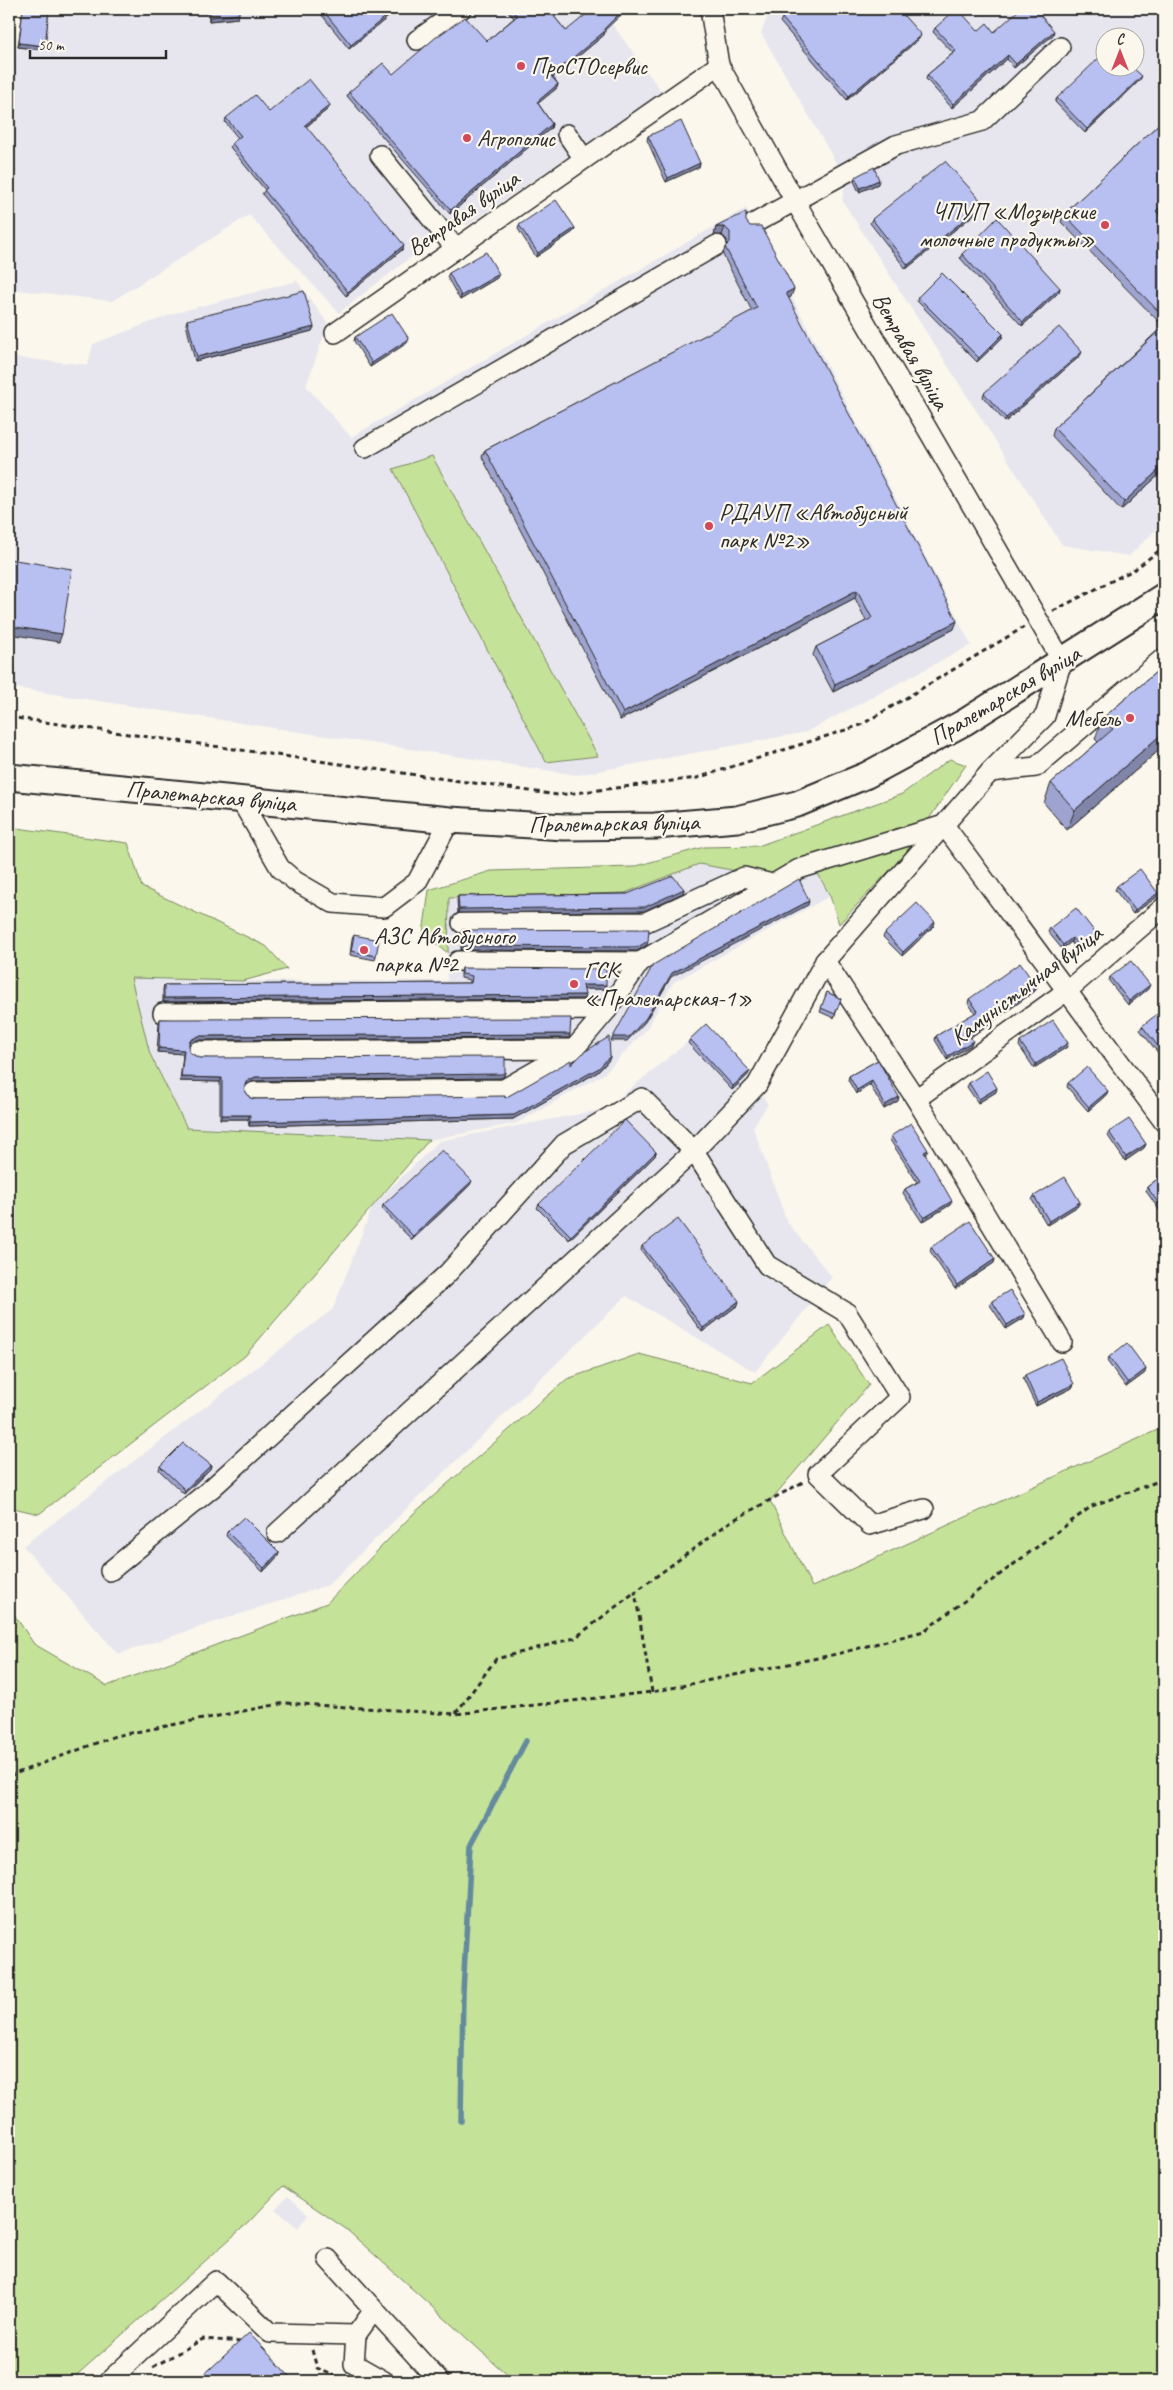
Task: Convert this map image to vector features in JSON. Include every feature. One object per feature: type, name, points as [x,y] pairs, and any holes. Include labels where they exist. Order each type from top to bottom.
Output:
[{"type":"main road","name":"Пралетарская вуліца","points":[[9,778],[450,820],[564,827],[655,826],[737,819],[797,804],[867,775],[965,722],[1164,596]]},
{"type":"street","points":[[418,40],[461,9]]},
{"type":"street","name":"Ветравая вуліца","points":[[710,9],[718,65],[1062,662]]},
{"type":"street","points":[[753,224],[896,144],[982,121],[1060,47]]},
{"type":"street","name":"Ветравая вуліца","points":[[335,333],[718,65]]},
{"type":"street","points":[[567,134],[584,159]]},
{"type":"street","points":[[380,155],[456,248]]},
{"type":"street","points":[[365,448],[717,245]]},
{"type":"street","points":[[990,772],[1036,767],[1161,660],[1164,660]]},
{"type":"street","points":[[277,1533],[694,1151],[757,1085],[825,961],[990,772],[1045,716],[1062,662]]},
{"type":"street","points":[[240,799],[280,868],[295,881],[333,903],[384,907],[417,882],[450,820]]},
{"type":"street","points":[[254,1092],[504,1089],[574,1049],[607,1010],[640,962],[799,868],[944,825]]},
{"type":"street","points":[[944,825],[1164,1122]]},
{"type":"street","points":[[462,923],[646,922],[744,877],[772,884]]},
{"type":"street","name":"Камуністычная вуліца","points":[[916,1099],[1068,990],[1164,907]]},
{"type":"street","points":[[458,961],[640,962]]},
{"type":"street","points":[[825,961],[916,1099],[1062,1342]]},
{"type":"street","points":[[163,1013],[607,1010]]},
{"type":"street","points":[[197,1051],[574,1049]]},
{"type":"street","points":[[110,1571],[212,1488],[447,1274],[564,1144],[642,1098],[694,1151],[767,1264],[847,1314],[900,1397],[818,1474],[870,1525],[924,1509]]},
{"type":"street","points":[[328,2259],[439,2381]]},
{"type":"street","points":[[108,2381],[216,2281],[270,2333],[356,2335]]},
{"type":"street","points":[[374,2310],[356,2335],[354,2364],[384,2381]]},
{"type":"path","points":[[9,717],[558,795],[697,778],[861,725],[1037,619],[1136,569],[1164,547]]},
{"type":"path","points":[[456,1714],[496,1659],[575,1638],[730,1522],[818,1474]]},
{"type":"path","points":[[9,1776],[115,1736],[285,1703],[456,1714],[652,1692],[837,1654],[924,1630],[1092,1506],[1164,1479]]},
{"type":"path","points":[[635,1592],[652,1692]]},
{"type":"path","points":[[144,2372],[203,2339],[247,2342]]},
{"type":"path","points":[[310,2345],[317,2368],[345,2381]]},
{"type":"shaded area","points":[[23,9],[586,9],[606,29],[612,24],[662,92],[468,225],[455,223],[339,313],[249,215],[112,301],[9,289],[9,65],[14,65]]},
{"type":"shaded area","points":[[770,9],[1164,9],[1164,522],[1129,556],[1062,545],[842,200],[846,180],[761,33]]},
{"type":"shaded area","points":[[746,208],[971,645],[806,732],[577,775],[9,687],[9,357],[88,365],[93,344],[175,313],[297,281],[328,324],[306,386],[351,437]]},
{"type":"shaded area","points":[[809,856],[830,896],[674,982],[646,1030],[604,1074],[517,1123],[429,1140],[187,1128],[150,1054],[131,978],[243,981],[447,981],[448,898],[625,893],[699,864],[774,878]]},
{"type":"shaded area","points":[[705,1028],[748,1075],[768,1104],[753,1127],[787,1222],[832,1277],[755,1372],[626,1296],[328,1585],[118,1654],[23,1546],[333,1309],[373,1205],[439,1141],[605,1109]]},
{"type":"shaded area","points":[[288,2196],[308,2214],[298,2228],[275,2209]]},
{"type":"green space","points":[[432,456],[598,756],[546,762],[393,469]]},
{"type":"green space","points":[[950,759],[966,765],[904,855],[839,924],[830,896],[809,857],[774,878],[699,864],[625,893],[449,898],[448,953],[423,934],[429,890],[491,871],[633,867],[704,847],[758,846],[902,794]]},
{"type":"green space","points":[[9,827],[128,843],[142,887],[266,946],[287,969],[243,981],[131,978],[150,1054],[187,1128],[429,1140],[245,1356],[39,1514],[9,1507]]},
{"type":"green space","points":[[829,1325],[869,1385],[770,1501],[812,1587],[1164,1427],[1164,2381],[514,2381],[346,2229],[283,2186],[249,2222],[70,2381],[9,2381],[9,1607],[34,1644],[107,1686],[327,1603],[413,1514],[567,1379],[639,1354],[752,1383]]},
{"type":"building","points":[[23,9],[49,9],[45,46],[19,43]]},
{"type":"building","points":[[210,9],[239,9],[239,14],[210,17]]},
{"type":"building","points":[[322,9],[395,9],[351,45]]},
{"type":"building","points":[[511,9],[548,9],[566,31],[589,12],[592,15],[598,9],[624,9],[604,29],[605,31],[551,76],[558,84],[537,102],[552,124],[451,210],[349,92],[383,63],[393,74],[435,38],[465,17],[487,41],[517,16]]},
{"type":"building","points":[[793,9],[900,9],[921,35],[849,96],[782,18]]},
{"type":"building","points":[[956,9],[978,31],[987,23],[994,32],[1020,9],[1035,9],[1054,31],[1016,64],[1008,55],[953,104],[927,75],[956,51],[935,28]]},
{"type":"building","points":[[1096,61],[1096,78],[1140,78],[1087,129],[1057,98]]},
{"type":"building","points":[[309,79],[330,105],[305,125],[404,245],[348,292],[264,190],[267,188],[232,143],[241,136],[226,118],[255,95],[269,112]]},
{"type":"building","name":"ЧПУП «Мозырские молочные продукты»","points":[[1164,119],[1164,203],[1156,211],[1164,220],[1164,317],[1064,214]]},
{"type":"building","points":[[681,121],[700,163],[668,178],[648,136]]},
{"type":"building","points":[[945,161],[984,204],[908,265],[872,219]]},
{"type":"building","points":[[874,167],[879,180],[860,188],[855,177]]},
{"type":"building","points":[[556,200],[575,228],[538,253],[519,225]]},
{"type":"building","name":"РДАУП «Автобусный парк №2»","points":[[746,212],[746,221],[750,226],[761,226],[794,289],[786,293],[957,621],[835,684],[816,647],[872,618],[857,590],[623,713],[485,450],[757,308],[725,247],[730,242],[730,232],[725,227],[716,227]]},
{"type":"building","points":[[997,218],[1060,288],[1023,322],[962,254]]},
{"type":"building","points":[[486,252],[499,274],[461,296],[449,273]]},
{"type":"building","points":[[942,273],[1003,334],[979,358],[918,297]]},
{"type":"building","points":[[304,291],[314,327],[197,357],[187,320]]},
{"type":"building","points":[[392,313],[409,339],[372,363],[355,337]]},
{"type":"building","points":[[1164,326],[1164,465],[1124,502],[1054,428]]},
{"type":"building","points":[[1059,327],[1082,352],[1006,418],[984,393]]},
{"type":"building","points":[[9,559],[72,569],[62,634],[9,626]]},
{"type":"building","points":[[1164,665],[1164,732],[1075,810],[1051,783],[1113,729],[1102,719]]},
{"type":"building","points":[[1140,869],[1158,893],[1135,910],[1117,886]]},
{"type":"building","points":[[673,876],[684,889],[645,907],[459,909],[458,896],[627,894]]},
{"type":"building","points":[[799,879],[809,901],[672,973],[646,1018],[629,1037],[613,1037],[653,965]]},
{"type":"building","points":[[917,903],[935,922],[903,952],[885,933]]},
{"type":"building","points":[[1076,908],[1098,936],[1081,949],[1072,938],[1063,945],[1050,928]]},
{"type":"building","points":[[649,929],[648,941],[638,947],[462,946],[462,930]]},
{"type":"building","name":"АЗС Автобусного парка №2","points":[[354,935],[379,940],[376,956],[351,951]]},
{"type":"building","points":[[1131,961],[1150,985],[1129,1001],[1110,977]]},
{"type":"building","points":[[1020,963],[1037,987],[969,1035],[973,1041],[948,1056],[936,1036],[978,1011],[969,999]]},
{"type":"building","points":[[462,968],[606,969],[606,985],[583,985],[585,995],[164,998],[164,985],[471,983],[472,976],[462,974]]},
{"type":"building","points":[[827,992],[841,999],[835,1014],[821,1008]]},
{"type":"building","points":[[1161,1011],[1164,1014],[1164,1047],[1161,1050],[1142,1026]]},
{"type":"building","points":[[571,1018],[570,1034],[198,1036],[189,1041],[189,1052],[199,1058],[505,1057],[505,1072],[502,1074],[255,1077],[246,1082],[244,1089],[250,1098],[505,1096],[505,1098],[571,1060],[571,1065],[584,1052],[609,1037],[610,1056],[599,1068],[514,1115],[250,1122],[250,1115],[222,1115],[222,1078],[181,1077],[184,1050],[159,1048],[160,1019]]},
{"type":"building","points":[[1053,1020],[1068,1043],[1036,1064],[1020,1042]]},
{"type":"building","points":[[706,1024],[750,1071],[733,1086],[690,1039]]},
{"type":"building","points":[[878,1060],[899,1097],[885,1105],[872,1081],[857,1090],[849,1076]]},
{"type":"building","points":[[1087,1067],[1108,1091],[1089,1107],[1068,1083]]},
{"type":"building","points":[[987,1071],[997,1088],[979,1099],[969,1083]]},
{"type":"building","points":[[1129,1119],[1146,1144],[1126,1157],[1109,1132]]},
{"type":"building","points":[[625,1120],[656,1152],[571,1236],[539,1204]]},
{"type":"building","points":[[911,1123],[928,1150],[924,1152],[952,1201],[924,1218],[905,1189],[920,1181],[891,1136]]},
{"type":"building","points":[[442,1150],[472,1181],[413,1236],[383,1205]]},
{"type":"building","points":[[1164,1174],[1164,1211],[1147,1187]]},
{"type":"building","points":[[1065,1177],[1080,1202],[1049,1221],[1034,1196]]},
{"type":"building","points":[[678,1219],[739,1301],[703,1328],[642,1246]]},
{"type":"building","points":[[970,1221],[995,1259],[957,1285],[931,1247]]},
{"type":"building","points":[[1010,1290],[1025,1314],[1007,1325],[992,1301]]},
{"type":"building","points":[[1127,1343],[1146,1369],[1128,1383],[1109,1357]]},
{"type":"building","points":[[1061,1358],[1074,1384],[1037,1402],[1025,1375]]},
{"type":"building","points":[[183,1443],[211,1465],[185,1490],[160,1466]]},
{"type":"building","points":[[244,1517],[279,1552],[264,1568],[227,1532]]},
{"type":"building","points":[[249,2333],[294,2381],[197,2381]]},
{"type":"waterway","points":[[461,2121],[463,1992],[471,1845],[526,1741]]},
{"type":"place","name":"ПроСТОсервис","points":[[521,66]]},
{"type":"place","name":"Агрополис","points":[[467,138]]},
{"type":"place","name":"ЧПУП «Мозырские молочные продукты»","points":[[1105,225]]},
{"type":"place","name":"РДАУП «Автобусный парк №2»","points":[[709,526]]},
{"type":"place","name":"Мебель","points":[[1130,718]]},
{"type":"place","name":"АЗС Автобусного парка №2","points":[[364,950]]},
{"type":"place","name":"ГСК «Пралетарская-1»","points":[[574,984]]}]
